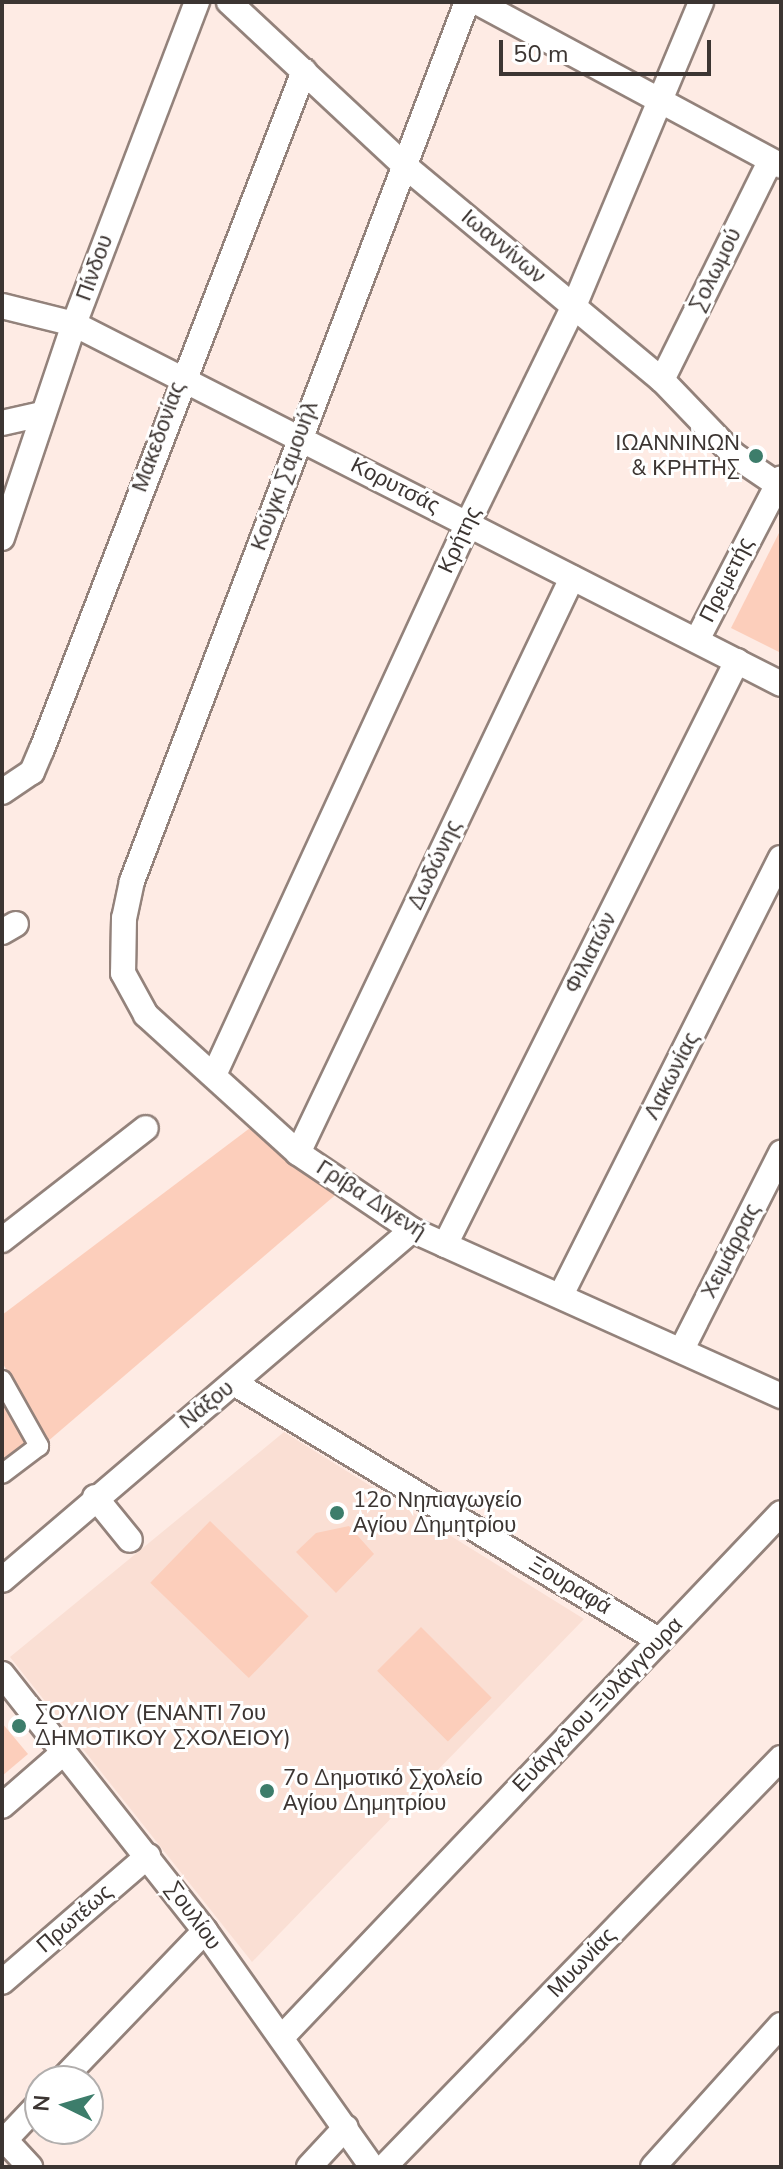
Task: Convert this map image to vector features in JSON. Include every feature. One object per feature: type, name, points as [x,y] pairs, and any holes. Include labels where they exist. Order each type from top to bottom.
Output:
[{"type":"street","name":"Πίνδου","points":[[2,538],[74,324],[197,2]]},
{"type":"street","name":"Κούγκι Σαμουήλ","points":[[121,955],[132,881],[298,436],[467,2]]},
{"type":"street","points":[[477,2],[776,164]]},
{"type":"street","name":"Κρήτης","points":[[214,1075],[468,523],[574,306],[701,2]]},
{"type":"street","name":"Ιωαννίνων","points":[[240,7],[405,166],[662,380],[734,455],[780,483]]},
{"type":"street","name":"Μακεδονίας","points":[[2,792],[32,772],[42,749],[181,379],[304,71]]},
{"type":"street","name":"Σολωμού","points":[[662,380],[776,164]]},
{"type":"street","name":"Κορυτσάς","points":[[2,306],[74,324],[781,684]]},
{"type":"street","points":[[2,423],[42,414]]},
{"type":"street","name":"Πρεμετής","points":[[697,640],[780,483]]},
{"type":"street","name":"Δωδώνης","points":[[298,1153],[572,578]]},
{"type":"street","name":"Φιλιατών","points":[[445,1245],[737,661]]},
{"type":"street","name":"Λακωνίας","points":[[562,1293],[781,858]]},
{"type":"street","name":"Γρίβα Διγενή","points":[[121,955],[129,992],[146,1015],[298,1153],[412,1230],[562,1293],[781,1396]]},
{"type":"street","points":[[2,1240],[146,1128]]},
{"type":"street","name":"Χειμάρρας","points":[[682,1349],[781,1153]]},
{"type":"street","name":"Νάξου","points":[[2,1580],[95,1497],[412,1230]]},
{"type":"street","points":[[2,1380],[39,1446],[2,1474]]},
{"type":"street","name":"Ξουραφά","points":[[234,1383],[659,1640]]},
{"type":"street","points":[[95,1497],[130,1540]]},
{"type":"street","name":"Ευάγγελου Ξυλάγγουρα","points":[[283,2036],[781,1513]]},
{"type":"street","name":"Σουλίου","points":[[4,1682],[148,1856],[205,1931],[283,2036],[372,2167]]},
{"type":"street","points":[[2,1806],[63,1753]]},
{"type":"street","name":"Μυωνίας","points":[[384,2167],[781,1758]]},
{"type":"street","name":"Πρωτέως","points":[[2,1982],[148,1856]]},
{"type":"street","points":[[76,2065],[205,1931]]},
{"type":"street","points":[[653,2167],[781,2025]]},
{"type":"street","points":[[24,2119],[3,2141],[30,2167]]},
{"type":"street","points":[[309,2167],[346,2127]]},
{"type":"shaded area","points":[[781,529],[781,653],[731,628]]},
{"type":"shaded area","points":[[250,1128],[340,1191],[47,1442],[2,1362],[2,1315]]},
{"type":"shaded area","points":[[2,1397],[28,1444],[2,1462]]},
{"type":"shaded area","name":"7ο Δημοτικό Σχολείο Αγίου Δημητρίου","points":[[284,1432],[584,1619],[252,1962],[10,1657]]},
{"type":"shaded area","points":[[210,1521],[309,1616],[249,1678],[150,1583]]},
{"type":"shaded area","points":[[349,1526],[374,1554],[336,1593],[296,1552],[316,1533]]},
{"type":"shaded area","points":[[421,1627],[492,1698],[448,1742],[377,1671]]},
{"type":"shaded area","points":[[2,1723],[28,1754],[2,1776]]},
{"type":"place","name":"ΙΩΑΝΝΙΝΩΝ & ΚΡΗΤΗΣ","points":[[756,456]]},
{"type":"place","name":"12ο Νηπιαγωγείο Αγίου Δημητρίου","points":[[337,1513]]},
{"type":"place","name":"ΣΟΥΛΙΟΥ (ΕΝΑΝΤΙ 7ου ΔΗΜΟΤΙΚΟΥ ΣΧΟΛΕΙΟΥ)","points":[[19,1726]]},
{"type":"place","name":"7ο Δημοτικό Σχολείο Αγίου Δημητρίου","points":[[267,1791]]}]
